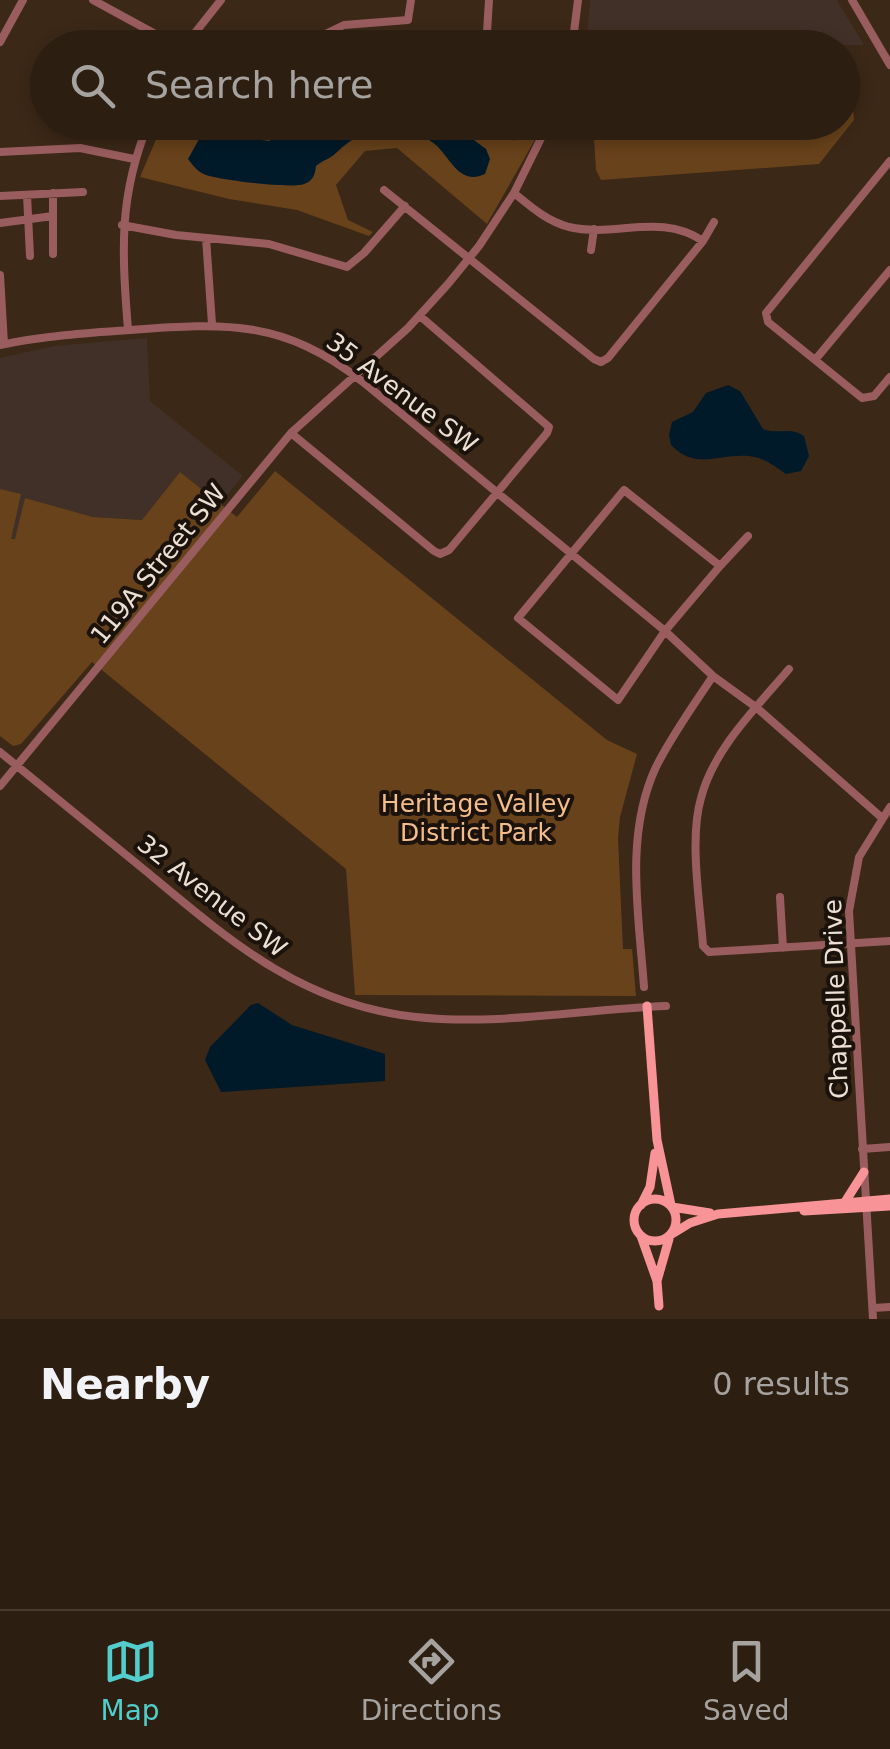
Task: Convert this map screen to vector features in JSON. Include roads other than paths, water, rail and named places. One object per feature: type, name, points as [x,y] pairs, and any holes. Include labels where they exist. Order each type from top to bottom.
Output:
[{"type":"main road","points":[[647,1006],[656,1140],[677,1223],[661,1257],[657,1281],[659,1306]]},
{"type":"main road","points":[[656,1140],[650,1186],[634,1220],[657,1281]]},
{"type":"main road","points":[[845,1202],[864,1172]]},
{"type":"main road","points":[[640,1204],[652,1199],[718,1214]]},
{"type":"main road","points":[[781,1210],[845,1202],[866,1204]]},
{"type":"main road","points":[[641,1236],[655,1242],[695,1220],[718,1214],[890,1202]]},
{"type":"street","points":[[0,42],[23,0]]},
{"type":"street","points":[[94,0],[109,4],[152,30]]},
{"type":"street","points":[[197,30],[221,0]]},
{"type":"street","points":[[334,30],[344,25],[408,20],[411,0]]},
{"type":"street","points":[[487,30],[489,0]]},
{"type":"street","points":[[574,30],[576,0]]},
{"type":"street","points":[[852,0],[890,64]]},
{"type":"street","points":[[128,330],[122,226],[134,160],[142,140]]},
{"type":"street","name":"119A Street SW","points":[[0,786],[291,433],[420,316],[470,258],[514,193],[540,140]]},
{"type":"street","points":[[0,152],[80,148],[134,160]]},
{"type":"street","points":[[890,161],[766,314],[768,322],[862,398],[874,396],[890,377]]},
{"type":"street","points":[[384,190],[602,362],[703,241],[714,222]]},
{"type":"street","points":[[0,196],[83,192]]},
{"type":"street","points":[[514,193],[555,222],[570,227],[662,226],[685,230],[703,241]]},
{"type":"street","points":[[53,254],[54,194]]},
{"type":"street","points":[[27,195],[30,256]]},
{"type":"street","points":[[122,226],[285,247],[347,267],[405,206]]},
{"type":"street","points":[[0,223],[53,216]]},
{"type":"street","points":[[592,250],[594,229]]},
{"type":"street","points":[[29,240],[53,238]]},
{"type":"street","points":[[206,238],[212,324]]},
{"type":"street","points":[[815,360],[890,270]]},
{"type":"street","points":[[0,276],[2,345]]},
{"type":"street","points":[[291,433],[434,551],[443,554],[547,433],[547,423],[420,316]]},
{"type":"street","name":"35 Avenue SW","points":[[2,345],[58,335],[212,324],[280,336],[314,349],[355,376],[666,631],[713,676],[757,708],[882,817]]},
{"type":"street","points":[[720,566],[624,490],[518,618],[608,696],[618,700],[666,631],[748,536]]},
{"type":"street","points":[[789,669],[715,764],[700,798],[697,826],[702,946],[709,952],[890,941]]},
{"type":"street","points":[[644,987],[637,891],[638,824],[655,770],[713,676]]},
{"type":"street","name":"32 Avenue SW","points":[[0,752],[226,937],[274,970],[331,998],[380,1011],[431,1018],[666,1006]]},
{"type":"street","name":"Chappelle Drive","points":[[873,1319],[848,911],[858,857],[890,807]]},
{"type":"street","points":[[780,896],[783,948]]},
{"type":"street","points":[[862,1149],[890,1147]]},
{"type":"street","points":[[872,1308],[890,1307]]},
{"type":"water","points":[[199,140],[353,140],[316,166],[310,181],[297,185],[214,177],[201,172],[188,159]]},
{"type":"water","points":[[429,140],[474,140],[486,149],[490,159],[485,174],[462,174]]},
{"type":"water","points":[[728,385],[740,391],[763,429],[804,436],[809,456],[801,471],[786,474],[765,460],[749,456],[699,459],[680,453],[671,445],[672,422],[693,412],[706,393]]},
{"type":"water","points":[[258,1003],[292,1025],[385,1054],[385,1081],[221,1092],[205,1060],[210,1047],[251,1005]]},
{"type":"park label","name":"Heritage Valley District Park","points":[[476,818]]}]
